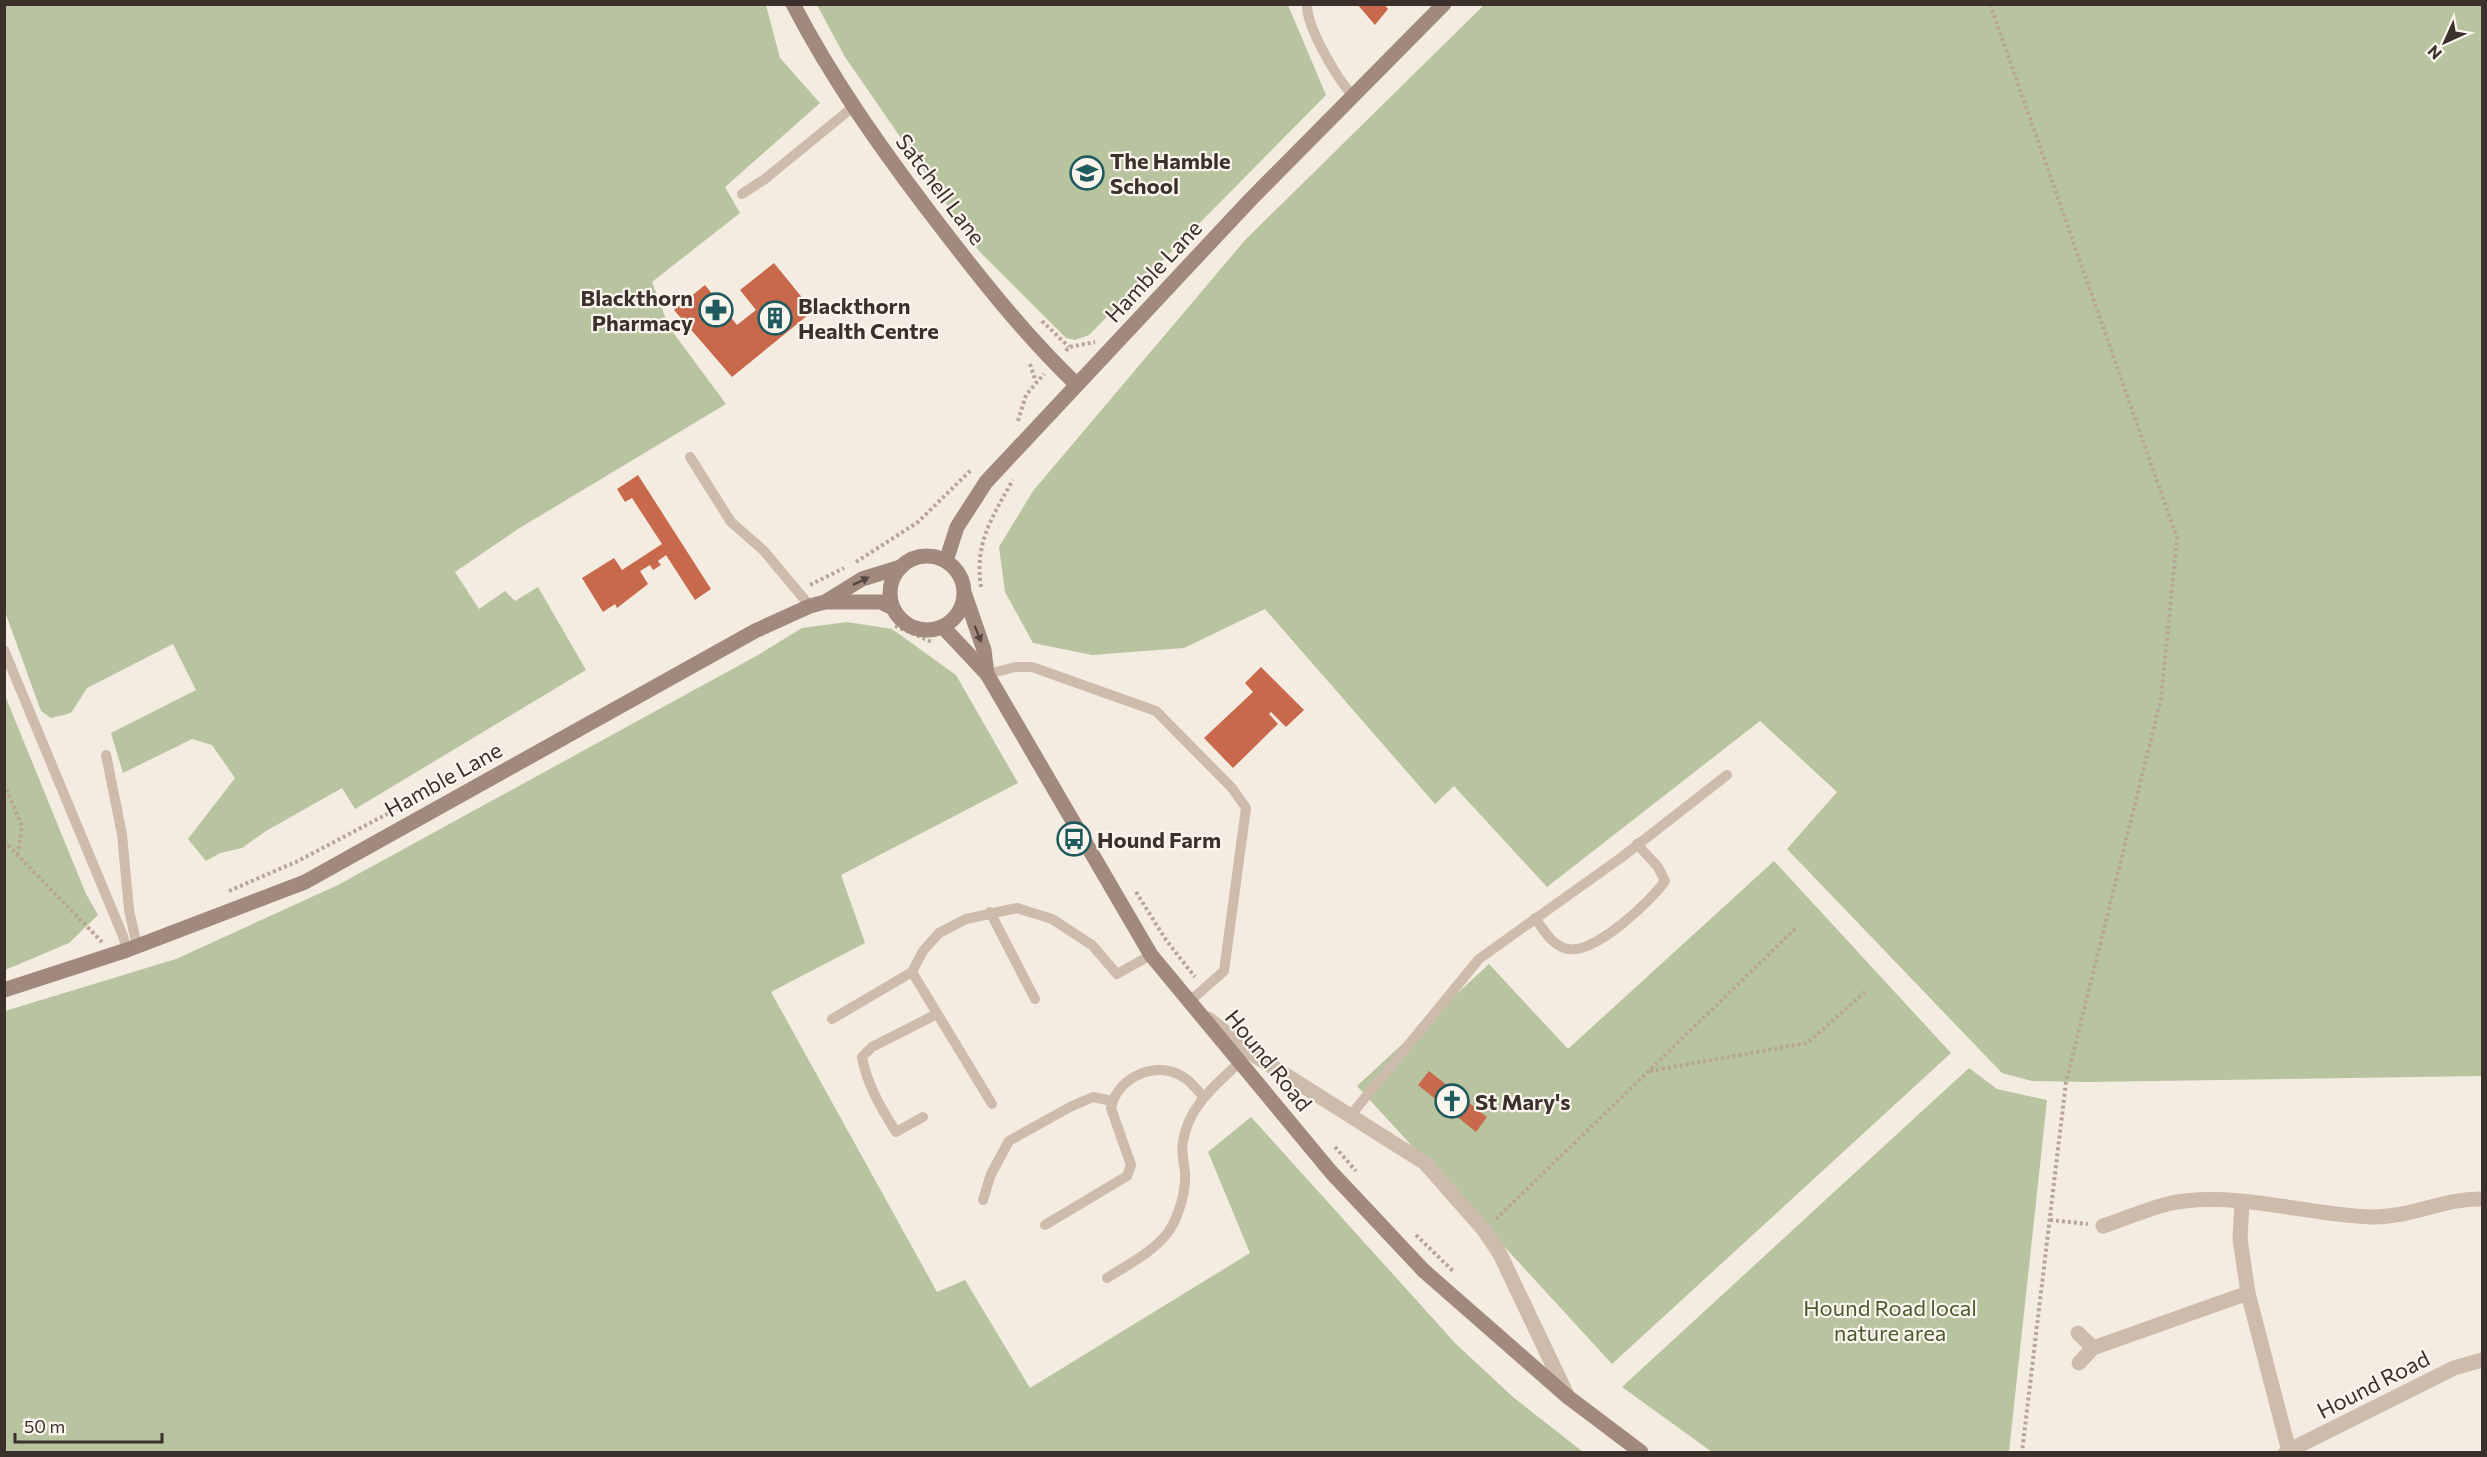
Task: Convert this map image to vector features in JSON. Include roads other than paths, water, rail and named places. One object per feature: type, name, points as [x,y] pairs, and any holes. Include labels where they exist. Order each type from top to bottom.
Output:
[{"type":"main road","name":"Satchell Lane","points":[[793,4],[818,52],[853,107],[972,267],[1076,384]]},
{"type":"main road","name":"Hamble Lane","points":[[946,561],[957,527],[986,482],[1076,384],[1352,95],[1443,4]]},
{"type":"main road","points":[[817,604],[862,579],[901,567],[918,557],[930,556],[946,561],[957,570],[963,582],[962,607],[955,618],[943,627],[925,631],[901,620],[893,608],[890,590],[893,577],[901,567]]},
{"type":"main road","points":[[964,595],[984,651],[987,674]]},
{"type":"main road","name":"Hamble Lane","points":[[4,990],[132,948],[305,882],[756,631],[817,604],[881,602],[893,608]]},
{"type":"main road","name":"Hound Road","points":[[943,627],[987,674],[1151,954],[1331,1172],[1423,1270],[1568,1397],[1641,1452]]},
{"type":"street","points":[[1200,1012],[1257,1057],[1425,1163],[1484,1230],[1500,1254],[1568,1397]]},
{"type":"street","points":[[2103,1226],[2185,1201],[2242,1202],[2371,1217],[2405,1215],[2462,1198],[2482,1199]]},
{"type":"street","points":[[2242,1202],[2240,1239],[2248,1293],[2287,1452]]},
{"type":"street","points":[[2079,1363],[2093,1348],[2248,1293]]},
{"type":"street","points":[[2078,1333],[2093,1348]]},
{"type":"street","name":"Hound Road","points":[[2287,1452],[2454,1368],[2482,1360]]},
{"type":"lane","points":[[1306,4],[1307,14],[1326,54],[1352,95]]},
{"type":"lane","points":[[742,194],[765,179],[853,107]]},
{"type":"lane","points":[[690,457],[731,522],[764,550],[798,590],[817,604]]},
{"type":"lane","points":[[4,650],[123,936],[132,948]]},
{"type":"lane","points":[[987,674],[1016,667],[1032,667],[1156,711],[1232,788],[1246,808],[1224,971],[1191,1000]]},
{"type":"lane","points":[[106,755],[122,834],[132,948]]},
{"type":"lane","points":[[1350,1116],[1479,959],[1727,775]]},
{"type":"lane","points":[[1535,918],[1552,942],[1569,950],[1598,943],[1657,892],[1665,881],[1658,867],[1637,844]]},
{"type":"lane","points":[[831,1019],[912,972],[922,951],[939,933],[966,919],[990,912],[1017,908],[1052,919],[1092,945],[1117,975],[1151,954]]},
{"type":"lane","points":[[990,912],[1035,999]]},
{"type":"lane","points":[[912,972],[992,1104]]},
{"type":"lane","points":[[923,1117],[896,1132],[874,1095],[865,1073],[862,1057],[872,1047],[937,1014]]},
{"type":"lane","points":[[1107,1278],[1147,1251],[1169,1231],[1181,1203],[1185,1177],[1182,1142],[1188,1124],[1203,1096],[1241,1061]]},
{"type":"lane","points":[[1045,1225],[1127,1176],[1131,1166],[1112,1117],[1112,1101],[1119,1088],[1133,1076],[1153,1071],[1169,1072],[1186,1078],[1203,1096]]},
{"type":"lane","points":[[983,1200],[991,1174],[1010,1141],[1070,1107],[1093,1097],[1112,1101]]},
{"type":"place","name":"The Hamble School","points":[[1087,173]]},
{"type":"place","name":"Blackthorn Pharmacy","points":[[716,310]]},
{"type":"place","name":"Blackthorn Health Centre","points":[[775,318]]},
{"type":"place","name":"Hound Farm","points":[[1074,839]]},
{"type":"place","name":"St Mary's","points":[[1452,1101]]},
{"type":"park label","name":"Hound Road local nature area","points":[[1890,1320]]}]
